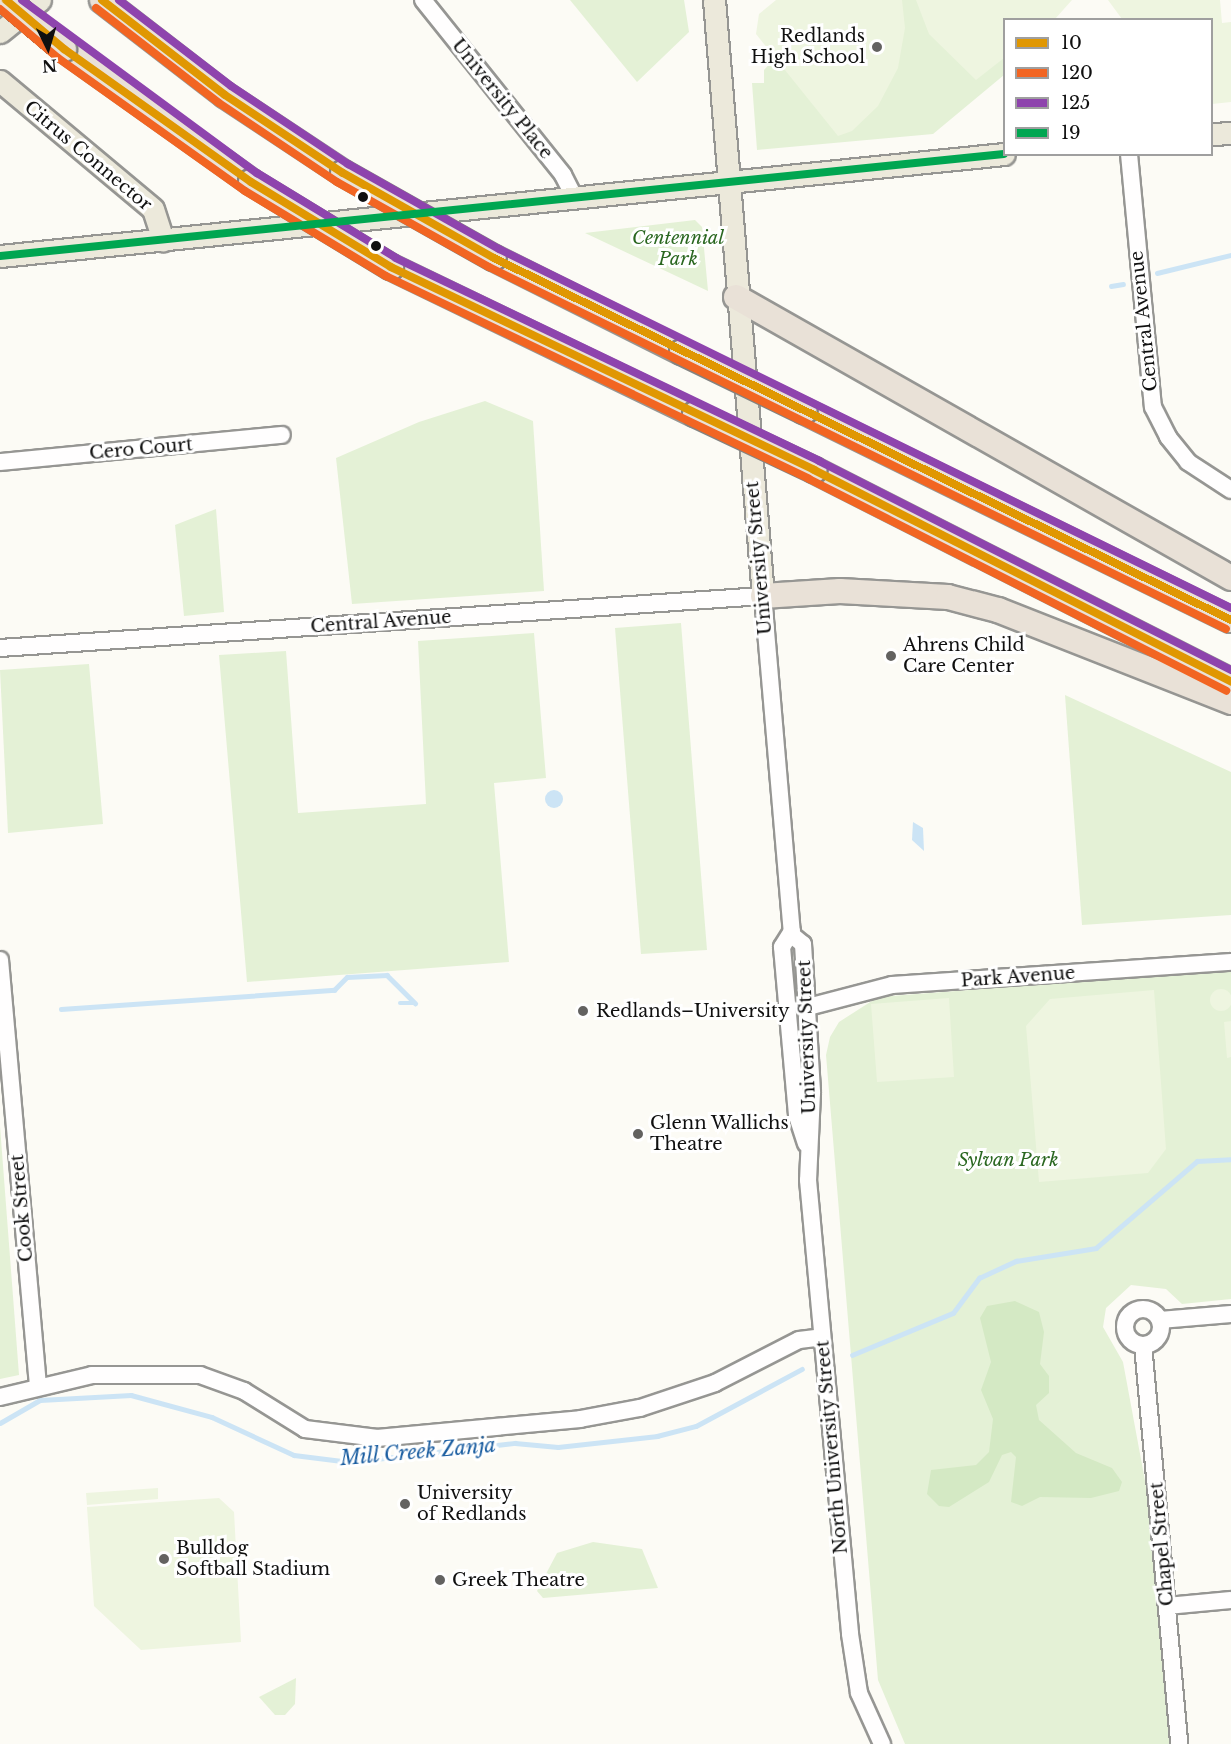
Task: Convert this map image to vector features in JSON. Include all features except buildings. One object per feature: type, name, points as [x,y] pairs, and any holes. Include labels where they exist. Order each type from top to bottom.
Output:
[{"type":"highway","points":[[6,0],[64,49],[251,182],[391,267],[814,470],[1231,682]]},
{"type":"highway","points":[[107,4],[225,95],[343,173],[494,258],[1231,620]]},
{"type":"highway","points":[[736,297],[1231,578]]},
{"type":"highway","points":[[762,596],[840,591],[948,597],[998,610],[1231,702]]},
{"type":"main road","points":[[0,32],[40,0]]},
{"type":"main road","name":"University Street","points":[[714,0],[736,297],[762,596]]},
{"type":"main road","name":"Citrus Connector","points":[[0,81],[153,209],[163,240]]},
{"type":"main road","points":[[1213,134],[1231,133]]},
{"type":"main road","points":[[0,256],[576,200],[1003,154]]},
{"type":"street","name":"University Place","points":[[423,0],[563,175],[576,200]]},
{"type":"street","name":"Central Avenue","points":[[1129,156],[1154,407],[1168,437],[1188,462],[1231,490]]},
{"type":"street","name":"Cero Court","points":[[0,462],[282,435]]},
{"type":"street","name":"Central Avenue","points":[[0,648],[762,596]]},
{"type":"street","name":"University Street","points":[[762,596],[792,936],[782,947],[797,1116],[806,1144]]},
{"type":"street","name":"University Street","points":[[792,936],[803,944],[808,1007],[812,1093],[806,1144]]},
{"type":"street","name":"Cook Street","points":[[0,960],[38,1384]]},
{"type":"street","name":"Park Avenue","points":[[808,1007],[892,985],[1231,962]]},
{"type":"street","name":"North University Street","points":[[806,1144],[855,1678],[882,1744]]},
{"type":"street","points":[[1160,1320],[1158,1337],[1143,1345],[1128,1337],[1127,1320],[1146,1310],[1160,1320],[1231,1314]]},
{"type":"street","points":[[0,1397],[38,1384],[92,1376],[200,1376],[244,1391],[305,1429],[376,1438],[580,1419],[640,1408],[715,1383],[799,1340],[822,1337]]},
{"type":"street","name":"Chapel Street","points":[[1143,1345],[1179,1744]]},
{"type":"street","points":[[1167,1606],[1231,1600]]},
{"type":"green space","points":[[570,0],[684,0],[689,32],[637,82]]},
{"type":"green space","points":[[776,0],[902,0],[905,28],[898,68],[878,106],[852,131],[838,136],[756,34],[759,14]]},
{"type":"green space","name":"Redlands High School","points":[[826,0],[995,0],[1003,18],[1003,76],[933,134],[757,150],[752,83],[764,83],[764,70],[776,57],[785,69]]},
{"type":"green space","points":[[916,0],[1072,0],[1056,18],[1003,18],[1003,59],[976,80],[929,34]]},
{"type":"green space","points":[[1108,0],[1220,0],[1222,23],[1231,22],[1231,102],[1213,104],[1213,18],[1121,18]]},
{"type":"green space","name":"Centennial Park","points":[[695,220],[702,227],[708,291],[585,233]]},
{"type":"green space","points":[[485,401],[533,421],[544,591],[352,604],[336,458],[419,422]]},
{"type":"green space","points":[[216,509],[224,612],[184,616],[175,525]]},
{"type":"green space","points":[[681,623],[707,950],[641,954],[615,628]]},
{"type":"green space","points":[[534,633],[546,778],[494,783],[509,962],[247,982],[219,655],[286,651],[298,813],[426,804],[418,641]]},
{"type":"green space","points":[[89,664],[103,824],[8,833],[0,670]]},
{"type":"green space","points":[[1065,695],[1231,772],[1231,915],[1082,925]]},
{"type":"green space","name":"Sylvan Park","points":[[1231,970],[1231,1299],[1182,1304],[1166,1289],[1131,1285],[1106,1308],[1103,1327],[1123,1362],[1148,1497],[1171,1744],[905,1744],[878,1680],[826,1055],[830,1037],[839,1022],[878,997]]},
{"type":"green space","points":[[1221,989],[1229,992],[1232,1000],[1229,1008],[1221,1011],[1213,1008],[1210,1000],[1213,992]]},
{"type":"green space","points":[[1154,990],[1166,1149],[1148,1173],[1039,1182],[1026,1026],[1050,999]]},
{"type":"green space","points":[[949,998],[954,1077],[877,1082],[871,1004]]},
{"type":"green space","points":[[1231,1021],[1231,1057],[1227,1058],[1224,1022]]},
{"type":"green space","points":[[0,1126],[19,1375],[0,1379]]},
{"type":"green space","points":[[1015,1301],[1039,1312],[1044,1332],[1040,1364],[1049,1376],[1049,1393],[1036,1405],[1039,1420],[1076,1453],[1112,1468],[1122,1482],[1119,1491],[1091,1498],[1040,1497],[1022,1506],[1011,1502],[1016,1457],[1011,1452],[1002,1455],[989,1482],[949,1507],[939,1506],[927,1494],[931,1470],[976,1465],[989,1452],[993,1419],[981,1390],[991,1362],[980,1318],[987,1306]]},
{"type":"green space","points":[[158,1488],[158,1499],[87,1505],[86,1493]]},
{"type":"green space","name":"Bulldog Softball Stadium","points":[[219,1498],[234,1512],[241,1642],[141,1650],[94,1606],[87,1507]]},
{"type":"green space","points":[[593,1542],[642,1549],[658,1588],[543,1598],[537,1591],[557,1553]]},
{"type":"green space","points":[[296,1678],[295,1704],[285,1715],[275,1715],[259,1697]]},
{"type":"water","points":[[554,790],[560,793],[563,799],[560,805],[554,808],[548,805],[545,799],[548,793]]},
{"type":"water","points":[[913,822],[923,828],[924,851],[912,840]]},
{"type":"waterway","points":[[1157,273],[1231,255]]},
{"type":"waterway","points":[[1111,286],[1123,284]]},
{"type":"waterway","points":[[61,1009],[334,990],[347,977],[387,975],[415,1003]]},
{"type":"waterway","points":[[400,1003],[413,1003]]},
{"type":"waterway","name":"Mill Creek Zanja","points":[[852,1355],[953,1313],[979,1278],[1016,1261],[1096,1248],[1197,1161],[1231,1159]]},
{"type":"waterway","name":"Mill Creek Zanja","points":[[0,1423],[40,1400],[131,1395],[212,1417],[294,1455],[350,1462],[515,1443],[558,1447],[657,1436],[696,1426],[802,1369]]},
{"type":"transit line","name":"10","points":[[6,0],[64,49],[251,182],[391,267],[814,470],[1231,682]]},
{"type":"transit line","name":"125","points":[[22,0],[257,173],[396,258],[819,461],[1231,670]]},
{"type":"transit line","name":"10","points":[[102,0],[225,95],[343,173],[494,258],[1231,620]]},
{"type":"transit line","name":"125","points":[[119,0],[231,86],[348,164],[499,249],[1231,608]]},
{"type":"transit line","name":"120","points":[[96,8],[219,103],[337,182],[489,267],[1226,629]]},
{"type":"transit line","name":"120","points":[[0,9],[58,58],[245,191],[386,276],[809,479],[1226,691]]},
{"type":"transit line","name":"19","points":[[0,256],[1003,154]]},
{"type":"place","name":"Redlands High School","points":[[877,47]]},
{"type":"place","name":"Ahrens Child Care Center","points":[[891,656]]},
{"type":"place","name":"Redlands–University","points":[[583,1011]]},
{"type":"place","name":"Glenn Wallichs Theatre","points":[[638,1134]]},
{"type":"place","name":"University of Redlands","points":[[405,1504]]},
{"type":"place","name":"Bulldog Softball Stadium","points":[[164,1559]]},
{"type":"place","name":"Greek Theatre","points":[[440,1580]]}]
